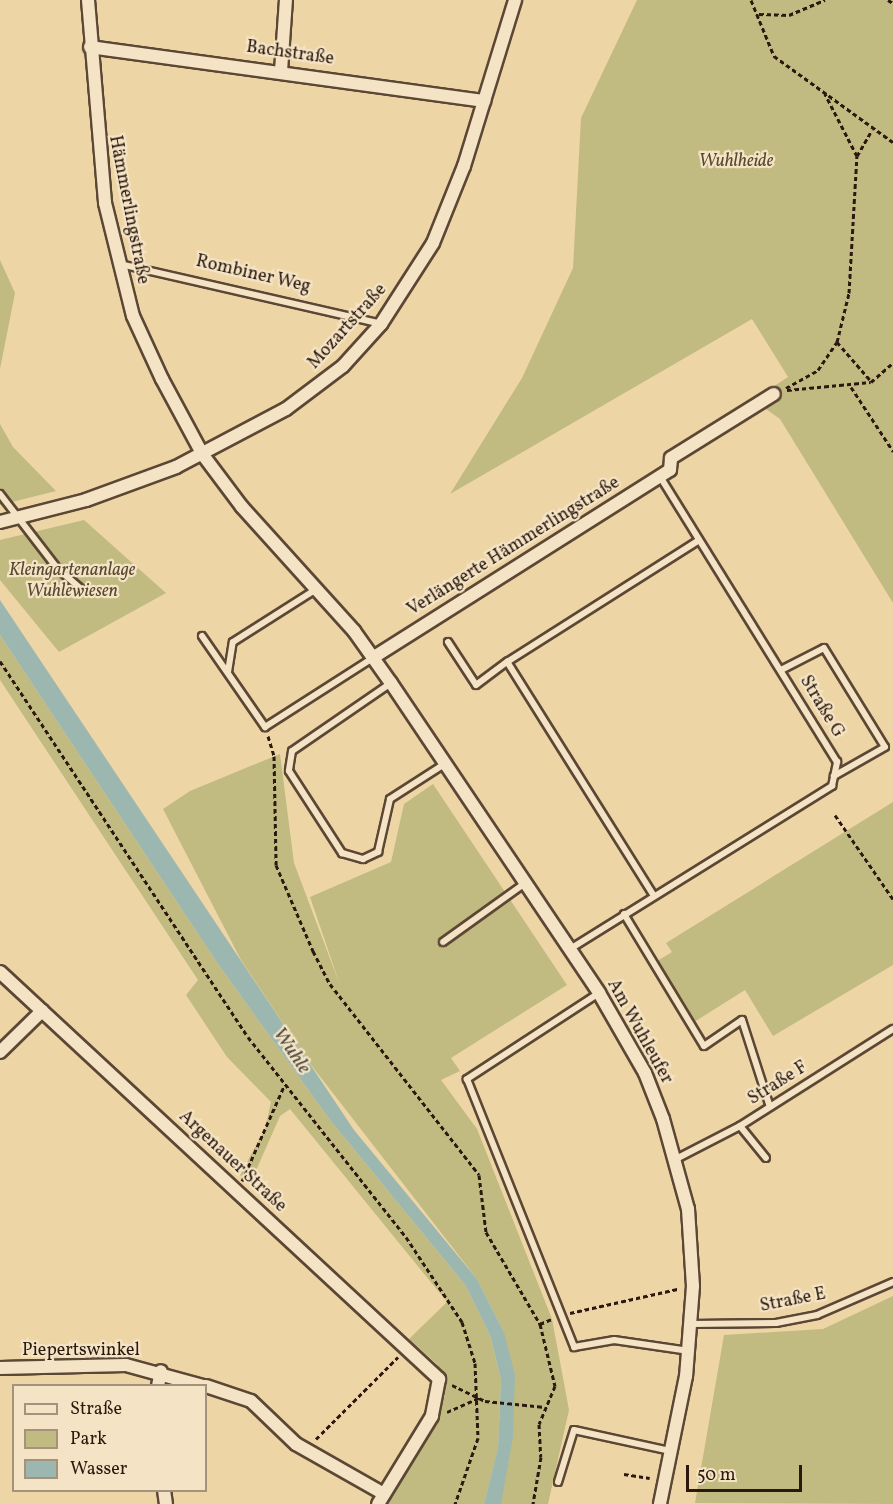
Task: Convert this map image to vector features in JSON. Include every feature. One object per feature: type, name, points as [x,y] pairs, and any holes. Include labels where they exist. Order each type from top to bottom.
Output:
[{"type":"street","name":"Hämmerlingstraße","points":[[88,0],[97,156],[117,265],[132,316],[203,455],[382,668]]},
{"type":"street","points":[[281,71],[286,0]]},
{"type":"street","name":"Mozartstraße","points":[[0,522],[112,492],[203,455],[326,382],[381,324],[433,243],[484,101],[515,0]]},
{"type":"street","name":"Bachstraße","points":[[90,47],[281,71],[484,101]]},
{"type":"street","name":"Verlängerte Hämmerlingstraße","points":[[374,657],[670,470],[671,458],[774,394]]},
{"type":"street","name":"Am Wuhleufer","points":[[382,668],[599,993],[645,1073],[676,1159],[688,1209],[692,1324],[660,1504]]},
{"type":"street","name":"Argenauer Straße","points":[[0,972],[439,1378]]},
{"type":"street","points":[[0,1052],[42,1011]]},
{"type":"street","name":"Piepertswinkel","points":[[0,1368],[126,1365],[161,1371],[198,1384]]},
{"type":"street","name":"Piepertswinkel","points":[[158,1384],[161,1371]]},
{"type":"street","name":"Piepertswinkel","points":[[207,1387],[251,1401],[305,1450],[381,1499],[432,1416],[439,1378]]},
{"type":"lane","name":"Rombiner Weg","points":[[117,265],[129,262],[381,324]]},
{"type":"lane","name":"Straße G","points":[[660,476],[837,762],[834,776]]},
{"type":"lane","points":[[0,494],[18,519],[81,589]]},
{"type":"lane","points":[[448,642],[476,685],[507,662],[699,540]]},
{"type":"lane","points":[[228,674],[233,642],[315,590]]},
{"type":"lane","points":[[202,636],[265,727]]},
{"type":"lane","points":[[569,950],[832,786],[834,776],[885,747],[824,648],[781,670]]},
{"type":"lane","name":"Verlängerte Hämmerlingstraße","points":[[265,727],[374,657]]},
{"type":"lane","points":[[507,662],[654,896]]},
{"type":"lane","points":[[391,682],[292,751],[289,771],[342,853],[363,860],[378,852],[390,799],[446,763]]},
{"type":"lane","points":[[442,942],[526,883]]},
{"type":"lane","points":[[624,914],[704,1046],[742,1020],[770,1107]]},
{"type":"lane","points":[[599,993],[467,1079],[574,1347],[614,1341],[689,1351]]},
{"type":"lane","name":"Straße F","points":[[676,1159],[740,1126],[893,1029]]},
{"type":"lane","points":[[740,1126],[766,1158]]},
{"type":"lane","name":"Straße E","points":[[692,1324],[776,1323],[817,1315],[893,1282]]},
{"type":"lane","points":[[558,1482],[574,1430],[671,1451]]},
{"type":"path","points":[[752,0],[774,56],[872,130],[893,142]]},
{"type":"path","points":[[759,14],[789,15],[825,0]]},
{"type":"path","points":[[888,0],[893,3]]},
{"type":"path","points":[[825,94],[857,156]]},
{"type":"path","points":[[872,130],[857,156],[849,293],[837,342],[818,370],[783,390],[851,387],[872,382],[893,363]]},
{"type":"path","points":[[837,342],[872,382]]},
{"type":"path","points":[[851,387],[893,450]]},
{"type":"path","points":[[0,661],[284,1085],[447,1295],[471,1348],[479,1398],[473,1463],[455,1504]]},
{"type":"path","points":[[265,727],[274,756],[276,865],[313,951],[330,984],[464,1158],[479,1174],[486,1232],[540,1324],[555,1386],[543,1407],[539,1424],[542,1457],[534,1504]]},
{"type":"path","points":[[836,815],[893,898]]},
{"type":"path","points":[[236,1190],[262,1144],[284,1085]]},
{"type":"path","points":[[540,1324],[562,1314],[677,1289]]},
{"type":"path","points":[[305,1450],[408,1347]]},
{"type":"path","points":[[439,1378],[489,1402],[543,1407]]},
{"type":"path","points":[[432,1416],[479,1398]]},
{"type":"path","points":[[624,1474],[650,1478]]},
{"type":"green space","name":"Wuhlheide","points":[[637,0],[893,0],[893,603],[780,419],[753,400],[788,377],[752,319],[450,494],[522,378],[573,268],[581,118]]},
{"type":"green space","points":[[0,260],[15,293],[0,369]]},
{"type":"green space","points":[[0,424],[13,447],[56,491],[0,505]]},
{"type":"green space","name":"Kleingartenanlage Wuhlewiesen","points":[[84,520],[166,593],[59,652],[0,580],[0,540]]},
{"type":"green space","points":[[0,635],[218,964],[330,1120],[466,1286],[491,1338],[501,1380],[498,1449],[484,1504],[387,1504],[445,1396],[437,1364],[409,1339],[447,1302],[290,1109],[280,1116],[250,1184],[240,1175],[265,1129],[271,1102],[227,1057],[186,995],[198,980],[0,680]]},
{"type":"green space","points":[[280,754],[294,863],[340,985],[310,897],[391,862],[404,804],[433,784],[567,985],[451,1058],[460,1071],[441,1080],[477,1129],[552,1319],[569,1410],[548,1504],[499,1504],[504,1332],[477,1279],[308,1061],[241,960],[163,809],[190,791]]},
{"type":"green space","points":[[893,802],[893,965],[773,1036],[745,990],[691,1024],[654,963],[672,952],[666,943]]},
{"type":"green space","points":[[893,1296],[893,1504],[695,1503],[724,1335],[823,1329]]},
{"type":"water","name":"Wuhle","points":[[0,600],[354,1130],[477,1279],[504,1332],[515,1375],[513,1437],[501,1504],[484,1504],[498,1448],[501,1380],[491,1338],[466,1286],[330,1120],[218,964],[0,635]]}]
